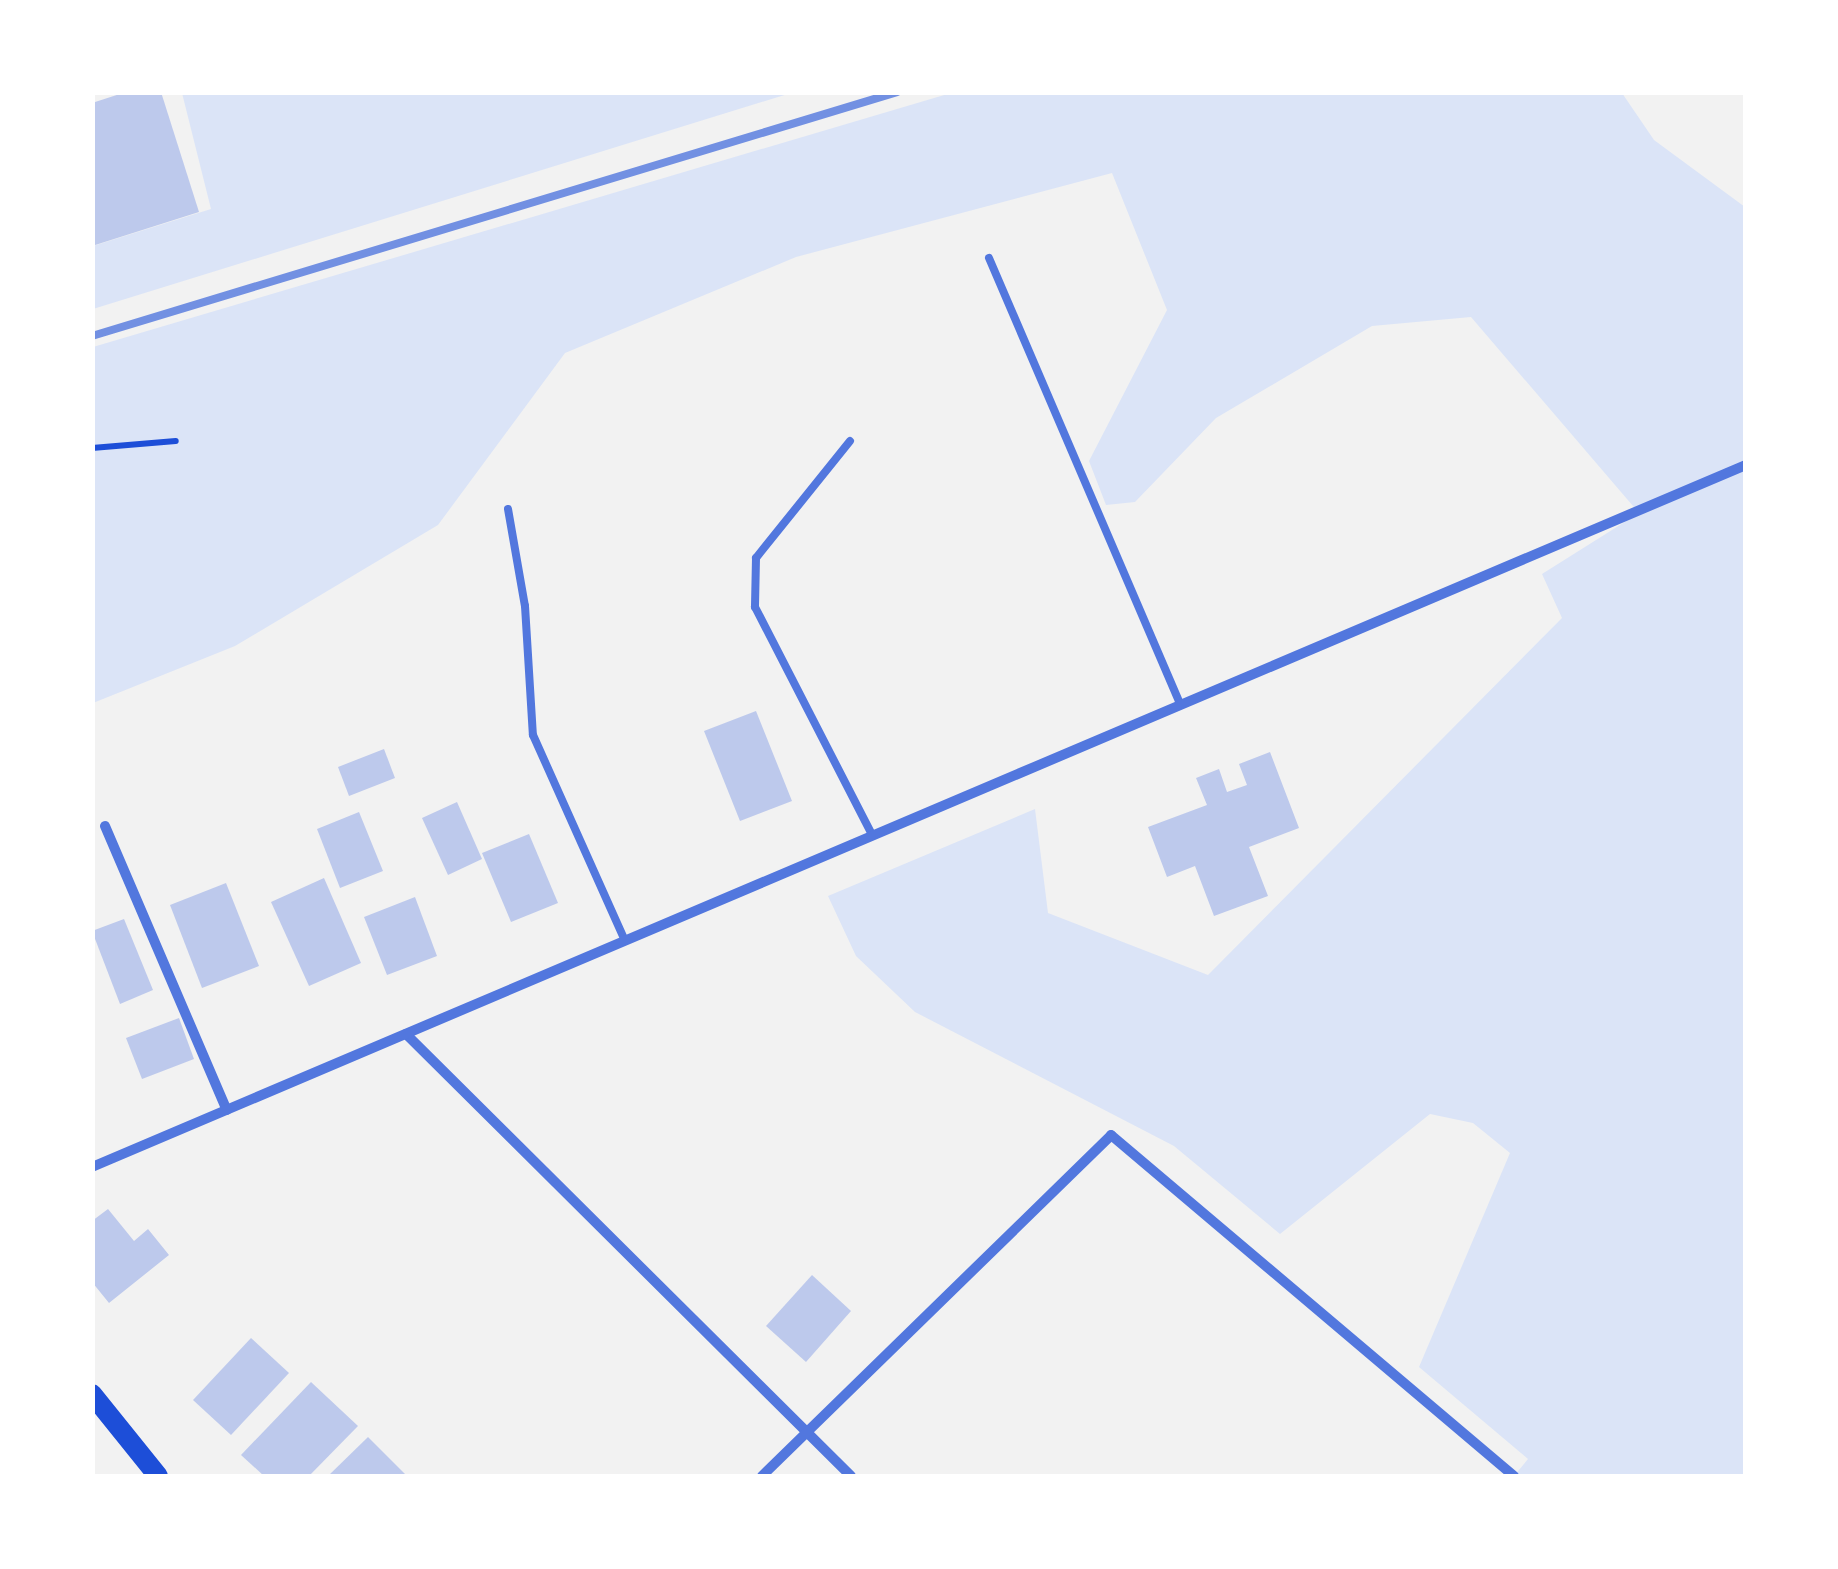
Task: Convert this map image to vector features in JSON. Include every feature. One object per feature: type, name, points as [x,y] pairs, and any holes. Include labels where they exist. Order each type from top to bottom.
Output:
[{"type":"main road","points":[[92,1394],[158,1476]]},
{"type":"street","points":[[92,1167],[406,1034],[624,936],[1746,464]]},
{"type":"street","points":[[105,826],[226,1110]]},
{"type":"street","points":[[406,1034],[851,1476]]},
{"type":"street","points":[[762,1476],[1112,1134],[1514,1476]]},
{"type":"lane","points":[[989,258],[1180,702]]},
{"type":"lane","points":[[850,441],[756,558],[755,606],[871,833]]},
{"type":"lane","points":[[508,509],[525,606],[533,734],[624,936]]},
{"type":"path","points":[[92,448],[176,440]]},
{"type":"shaded area","points":[[182,93],[791,93],[93,309],[93,246],[211,209]]},
{"type":"shaded area","points":[[951,93],[1622,93],[1654,140],[1745,207],[1745,1476],[1514,1476],[1528,1459],[1419,1367],[1510,1153],[1473,1123],[1430,1114],[1280,1234],[1174,1146],[915,1012],[856,956],[828,896],[1035,809],[1048,913],[1208,975],[1562,618],[1542,574],[1639,513],[1471,317],[1372,326],[1216,418],[1135,502],[1106,505],[1089,461],[1167,310],[1112,173],[796,257],[565,353],[438,525],[235,646],[93,703],[93,347]]},
{"type":"building","points":[[126,92],[161,92],[199,212],[92,246],[92,103]]},
{"type":"building","points":[[756,711],[792,801],[740,821],[704,731]]},
{"type":"building","points":[[384,749],[395,778],[349,796],[338,767]]},
{"type":"building","points":[[1270,752],[1299,828],[1249,847],[1268,896],[1214,916],[1195,866],[1167,877],[1148,827],[1207,805],[1196,778],[1219,769],[1227,792],[1247,785],[1239,764]]},
{"type":"building","points":[[457,802],[482,859],[448,875],[422,818]]},
{"type":"building","points":[[359,812],[383,871],[340,888],[317,829]]},
{"type":"building","points":[[529,834],[558,903],[511,922],[482,853]]},
{"type":"building","points":[[324,878],[361,963],[309,986],[271,902]]},
{"type":"building","points":[[226,883],[259,966],[202,988],[170,905]]},
{"type":"building","points":[[415,897],[437,956],[387,975],[364,917]]},
{"type":"building","points":[[124,919],[153,990],[120,1004],[92,931]]},
{"type":"building","points":[[179,1018],[194,1059],[142,1079],[126,1038]]},
{"type":"building","points":[[108,1209],[134,1241],[148,1229],[169,1255],[109,1303],[92,1282],[92,1221]]},
{"type":"building","points":[[812,1275],[851,1311],[806,1362],[766,1326]]},
{"type":"building","points":[[251,1338],[289,1373],[231,1435],[193,1400]]},
{"type":"building","points":[[311,1382],[358,1426],[309,1476],[264,1476],[241,1455]]},
{"type":"building","points":[[368,1437],[407,1476],[328,1476]]},
{"type":"railway","points":[[92,336],[897,92]]}]
